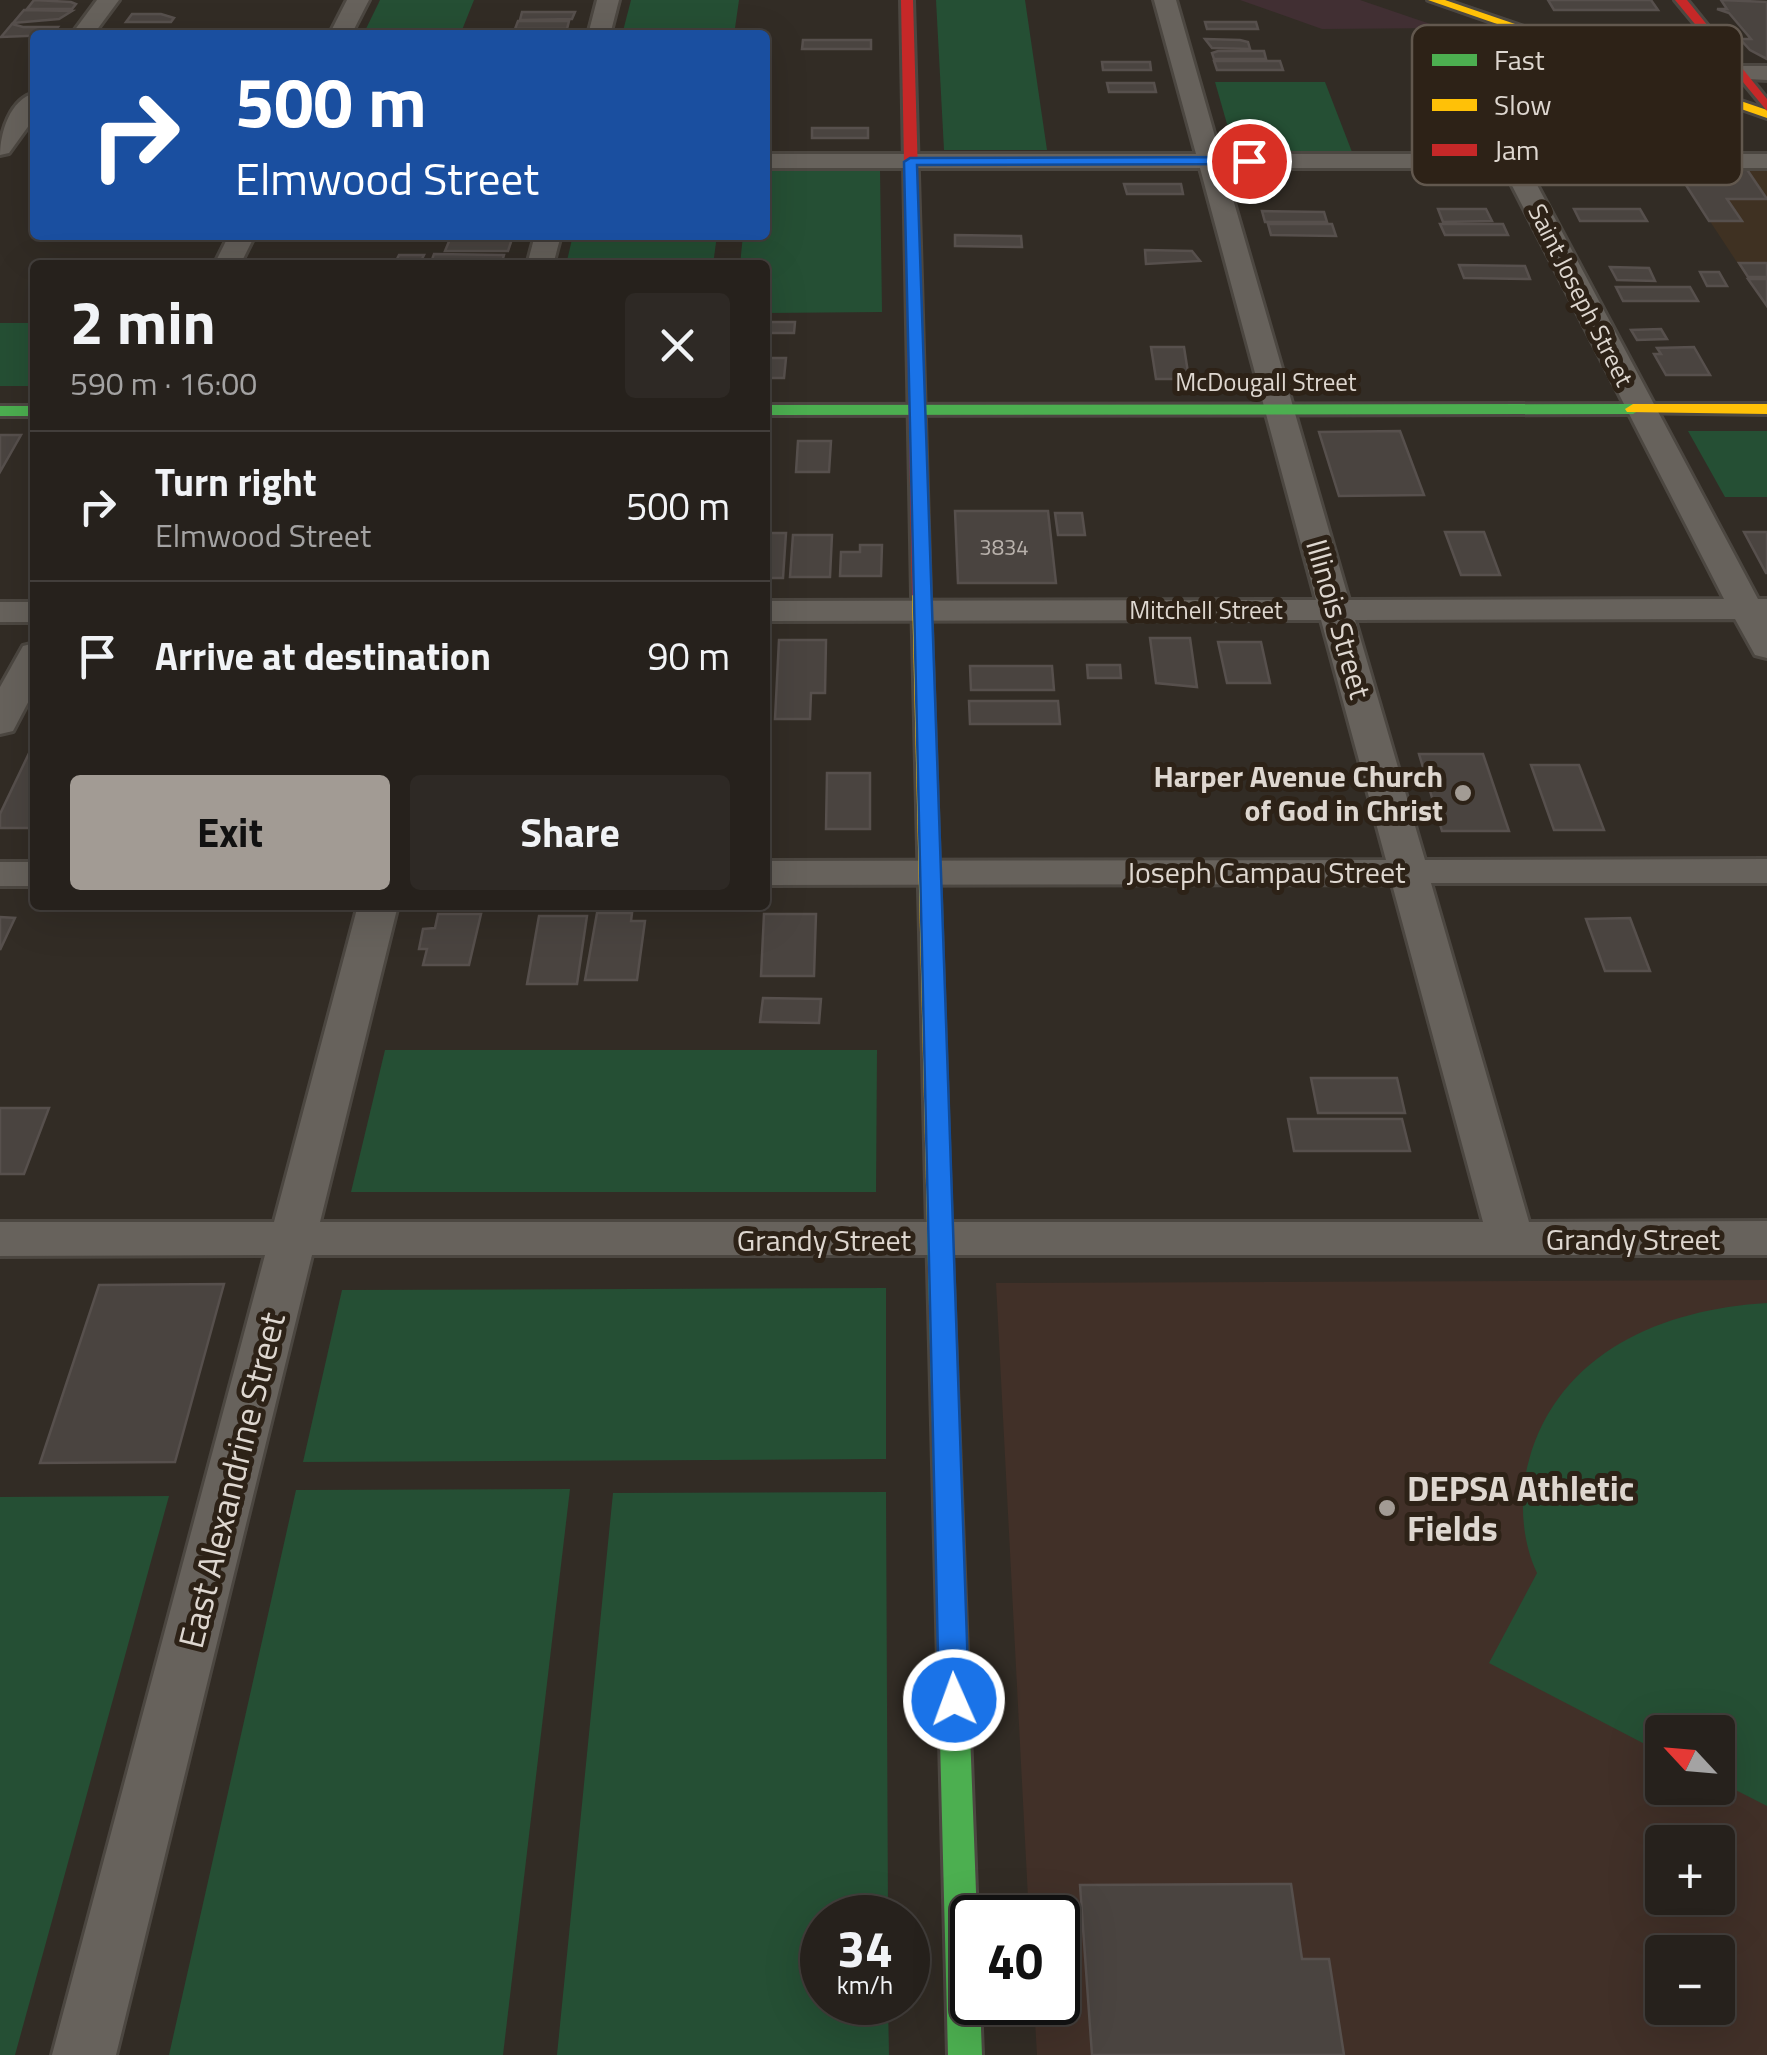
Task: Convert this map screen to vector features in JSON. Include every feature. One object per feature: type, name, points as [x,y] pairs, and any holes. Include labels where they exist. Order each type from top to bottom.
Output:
[{"type":"street","points":[[86,30],[108,0]]},
{"type":"street","points":[[343,30],[358,0]]},
{"type":"street","points":[[600,30],[608,0]]},
{"type":"street","points":[[908,0],[928,873],[965,2055]]},
{"type":"street","name":"Illinois Street","points":[[1165,0],[1511,1239]]},
{"type":"street","points":[[1434,0],[1507,25]]},
{"type":"street","points":[[1680,0],[1699,25]]},
{"type":"street","points":[[1742,80],[1767,110]]},
{"type":"street","points":[[1742,102],[1767,110]]},
{"type":"street","points":[[6,157],[30,110]]},
{"type":"street","points":[[770,161],[1412,160]]},
{"type":"street","points":[[1742,161],[1767,161]]},
{"type":"street","name":"Saint Joseph Street","points":[[1525,185],[1639,409],[1757,609],[1767,648]]},
{"type":"street","name":"McDougall Street","points":[[770,410],[1767,409]]},
{"type":"street","points":[[0,411],[30,411]]},
{"type":"street","name":"Mitchell Street","points":[[770,611],[1757,609]]},
{"type":"street","points":[[0,612],[30,612]]},
{"type":"street","points":[[0,723],[30,663]]},
{"type":"street","name":"Joseph Campau Street","points":[[770,873],[1767,871]]},
{"type":"street","points":[[0,874],[30,874]]},
{"type":"street","name":"East Alexandrine Street","points":[[84,2055],[377,910]]},
{"type":"street","name":"Grandy Street","points":[[0,1239],[1767,1238]]},
{"type":"shaded area","points":[[1240,0],[1360,0],[1433,25],[1412,25],[1412,28],[1322,29]]},
{"type":"shaded area","points":[[1742,167],[1767,167],[1767,308],[1686,185],[1742,185]]},
{"type":"shaded area","name":"DEPSA Athletic Fields","points":[[1767,1280],[1767,2055],[1037,2055],[1035,2025],[1080,2025],[1080,1895],[1028,1895],[996,1283]]},
{"type":"green space","points":[[380,0],[474,0],[462,30],[365,30]]},
{"type":"green space","points":[[631,0],[739,0],[735,30],[623,30]]},
{"type":"green space","points":[[936,0],[1025,0],[1047,150],[944,150]]},
{"type":"green space","points":[[1215,82],[1325,82],[1352,152],[1235,152]]},
{"type":"green space","points":[[880,169],[882,312],[770,313],[770,260],[740,260],[742,240],[770,240],[770,170]]},
{"type":"green space","points":[[572,240],[716,240],[714,260],[567,260]]},
{"type":"green space","points":[[0,323],[30,323],[30,386],[0,386]]},
{"type":"green space","points":[[1688,431],[1767,431],[1767,497],[1725,497]]},
{"type":"green space","points":[[385,1050],[877,1050],[876,1192],[351,1192]]},
{"type":"green space","points":[[886,1288],[886,1459],[303,1462],[342,1290]]},
{"type":"green space","points":[[1767,1303],[1767,1806],[1735,1790],[1735,1715],[1645,1715],[1645,1744],[1489,1663],[1537,1573],[1525,1532],[1526,1474],[1544,1422],[1564,1391],[1590,1364],[1620,1343],[1690,1315]]},
{"type":"green space","points":[[570,1489],[503,2055],[169,2055],[296,1490]]},
{"type":"green space","points":[[886,1492],[888,1895],[800,1895],[800,2025],[888,2025],[889,2055],[557,2055],[613,1493]]},
{"type":"green space","points":[[169,1496],[15,2055],[0,2055],[0,1497]]},
{"type":"building","points":[[34,0],[76,4],[72,9],[27,9]]},
{"type":"building","points":[[1548,0],[1651,0],[1658,10],[1554,10]]},
{"type":"building","points":[[1721,0],[1767,2],[1767,59],[1742,41],[1751,39],[1742,25],[1729,13],[1717,9],[1727,9]]},
{"type":"building","points":[[24,10],[72,11],[59,19],[13,23]]},
{"type":"building","points":[[522,12],[575,12],[572,19],[520,20]]},
{"type":"building","points":[[132,14],[174,18],[171,22],[126,22]]},
{"type":"building","points":[[518,21],[569,21],[567,29],[515,29]]},
{"type":"building","points":[[1205,22],[1256,22],[1258,29],[1207,29]]},
{"type":"building","points":[[12,24],[58,27],[30,30],[30,36],[1,37]]},
{"type":"building","points":[[1205,39],[1240,40],[1248,42],[1250,49],[1212,48]]},
{"type":"building","points":[[803,40],[871,40],[871,49],[802,49]]},
{"type":"building","points":[[1264,51],[1266,59],[1214,59],[1212,53]]},
{"type":"building","points":[[1214,61],[1280,61],[1283,70],[1217,70]]},
{"type":"building","points":[[1102,62],[1150,62],[1151,70],[1103,70]]},
{"type":"building","points":[[1107,83],[1154,83],[1156,92],[1109,92]]},
{"type":"building","points":[[812,128],[868,128],[868,138],[812,138]]},
{"type":"building","points":[[1742,168],[1746,168],[1767,199],[1727,199],[1742,221],[1709,221],[1686,185],[1742,185]]},
{"type":"building","points":[[1124,184],[1181,184],[1183,194],[1127,194]]},
{"type":"building","points":[[1438,209],[1486,209],[1492,221],[1443,222]]},
{"type":"building","points":[[1574,209],[1640,209],[1647,221],[1580,221]]},
{"type":"building","points":[[1262,211],[1324,212],[1327,222],[1265,222]]},
{"type":"building","points":[[1268,224],[1332,224],[1336,236],[1271,235]]},
{"type":"building","points":[[1440,224],[1503,224],[1508,235],[1445,235]]},
{"type":"building","points":[[955,235],[1021,236],[1022,247],[955,246]]},
{"type":"building","points":[[450,240],[512,240],[508,251],[445,251]]},
{"type":"building","points":[[1145,250],[1192,251],[1200,261],[1146,264]]},
{"type":"building","points":[[434,254],[504,255],[502,260],[432,260]]},
{"type":"building","points":[[399,255],[424,255],[422,260],[396,260]]},
{"type":"building","points":[[1739,263],[1767,263],[1767,277],[1748,277]]},
{"type":"building","points":[[1459,265],[1525,266],[1530,279],[1464,278]]},
{"type":"building","points":[[1610,267],[1649,268],[1655,281],[1617,280]]},
{"type":"building","points":[[1700,272],[1719,272],[1727,286],[1707,286]]},
{"type":"building","points":[[1748,279],[1767,279],[1767,306]]},
{"type":"building","points":[[1616,287],[1690,287],[1698,301],[1623,301]]},
{"type":"building","points":[[770,322],[795,322],[794,333],[770,333]]},
{"type":"building","points":[[1661,329],[1667,339],[1637,340],[1631,330]]},
{"type":"building","points":[[1151,347],[1184,347],[1189,379],[1156,379]]},
{"type":"building","points":[[1694,347],[1710,375],[1666,375],[1654,354],[1661,354],[1657,348]]},
{"type":"building","points":[[770,358],[786,358],[784,378],[770,378]]},
{"type":"building","points":[[1400,431],[1424,495],[1339,496],[1319,432]]},
{"type":"building","points":[[0,435],[21,435],[0,472]]},
{"type":"building","points":[[798,441],[831,441],[829,472],[796,472]]},
{"type":"building","points":[[955,511],[1048,511],[1056,583],[958,583]]},
{"type":"building","points":[[1055,513],[1082,513],[1085,535],[1058,535]]},
{"type":"building","points":[[1445,532],[1484,532],[1500,575],[1461,575]]},
{"type":"building","points":[[1744,532],[1767,532],[1767,573],[1766,573]]},
{"type":"building","points":[[770,533],[786,533],[783,578],[770,578]]},
{"type":"building","points":[[793,535],[832,535],[830,577],[790,577]]},
{"type":"building","points":[[860,545],[882,545],[881,576],[840,576],[841,552],[860,552]]},
{"type":"building","points":[[1150,638],[1190,638],[1197,687],[1156,683]]},
{"type":"building","points":[[779,640],[826,640],[825,693],[811,693],[810,719],[775,719]]},
{"type":"building","points":[[1218,642],[1261,642],[1270,683],[1227,683]]},
{"type":"building","points":[[1087,665],[1120,665],[1121,678],[1088,678]]},
{"type":"building","points":[[970,666],[1052,666],[1054,690],[971,690]]},
{"type":"building","points":[[969,701],[1058,701],[1060,724],[970,724]]},
{"type":"building","points":[[30,751],[30,828],[0,828],[0,814]]},
{"type":"building","name":"Harper Avenue Church of God in Christ","points":[[1419,754],[1483,754],[1509,831],[1442,831]]},
{"type":"building","points":[[1531,765],[1579,765],[1604,830],[1554,830]]},
{"type":"building","points":[[827,773],[870,773],[870,829],[826,829]]},
{"type":"building","points":[[597,913],[632,913],[631,921],[645,921],[637,980],[585,980]]},
{"type":"building","points":[[438,914],[481,914],[469,965],[423,965],[427,949],[419,949],[423,929],[435,928]]},
{"type":"building","points":[[764,914],[816,914],[814,976],[761,976]]},
{"type":"building","points":[[539,916],[587,916],[577,984],[527,984]]},
{"type":"building","points":[[0,917],[15,918],[0,950]]},
{"type":"building","points":[[1630,918],[1650,971],[1605,971],[1586,919]]},
{"type":"building","points":[[763,998],[821,999],[819,1023],[760,1022]]},
{"type":"building","points":[[1311,1078],[1397,1078],[1405,1113],[1318,1113]]},
{"type":"building","points":[[0,1108],[49,1108],[24,1174],[0,1174]]},
{"type":"building","points":[[1288,1119],[1402,1119],[1410,1151],[1294,1151]]},
{"type":"building","points":[[224,1284],[175,1462],[40,1463],[99,1285]]},
{"type":"building","points":[[1291,1884],[1302,1959],[1329,1959],[1344,2055],[1092,2055],[1080,1885]]},
{"type":"traffic: fast","points":[[770,410],[1633,409]]},
{"type":"traffic: fast","points":[[0,411],[30,411]]},
{"type":"traffic: fast","points":[[939,1228],[965,2055]]},
{"type":"traffic: slow","points":[[1434,0],[1507,25]]},
{"type":"traffic: slow","points":[[1742,105],[1767,114]]},
{"type":"traffic: slow","points":[[1633,409],[1767,409]]},
{"type":"traffic: slow","points":[[921,595],[939,1228]]},
{"type":"traffic: jam","points":[[907,0],[921,595]]},
{"type":"traffic: jam","points":[[1681,0],[1701,25]]},
{"type":"traffic: jam","points":[[1742,76],[1767,107]]},
{"type":"place","name":"Harper Avenue Church of God in Christ","points":[[1463,793]]},
{"type":"place","name":"DEPSA Athletic Fields","points":[[1387,1508]]},
{"type":"route","points":[[954,1700],[928,873],[918,319],[910,162],[1249,161]]}]
